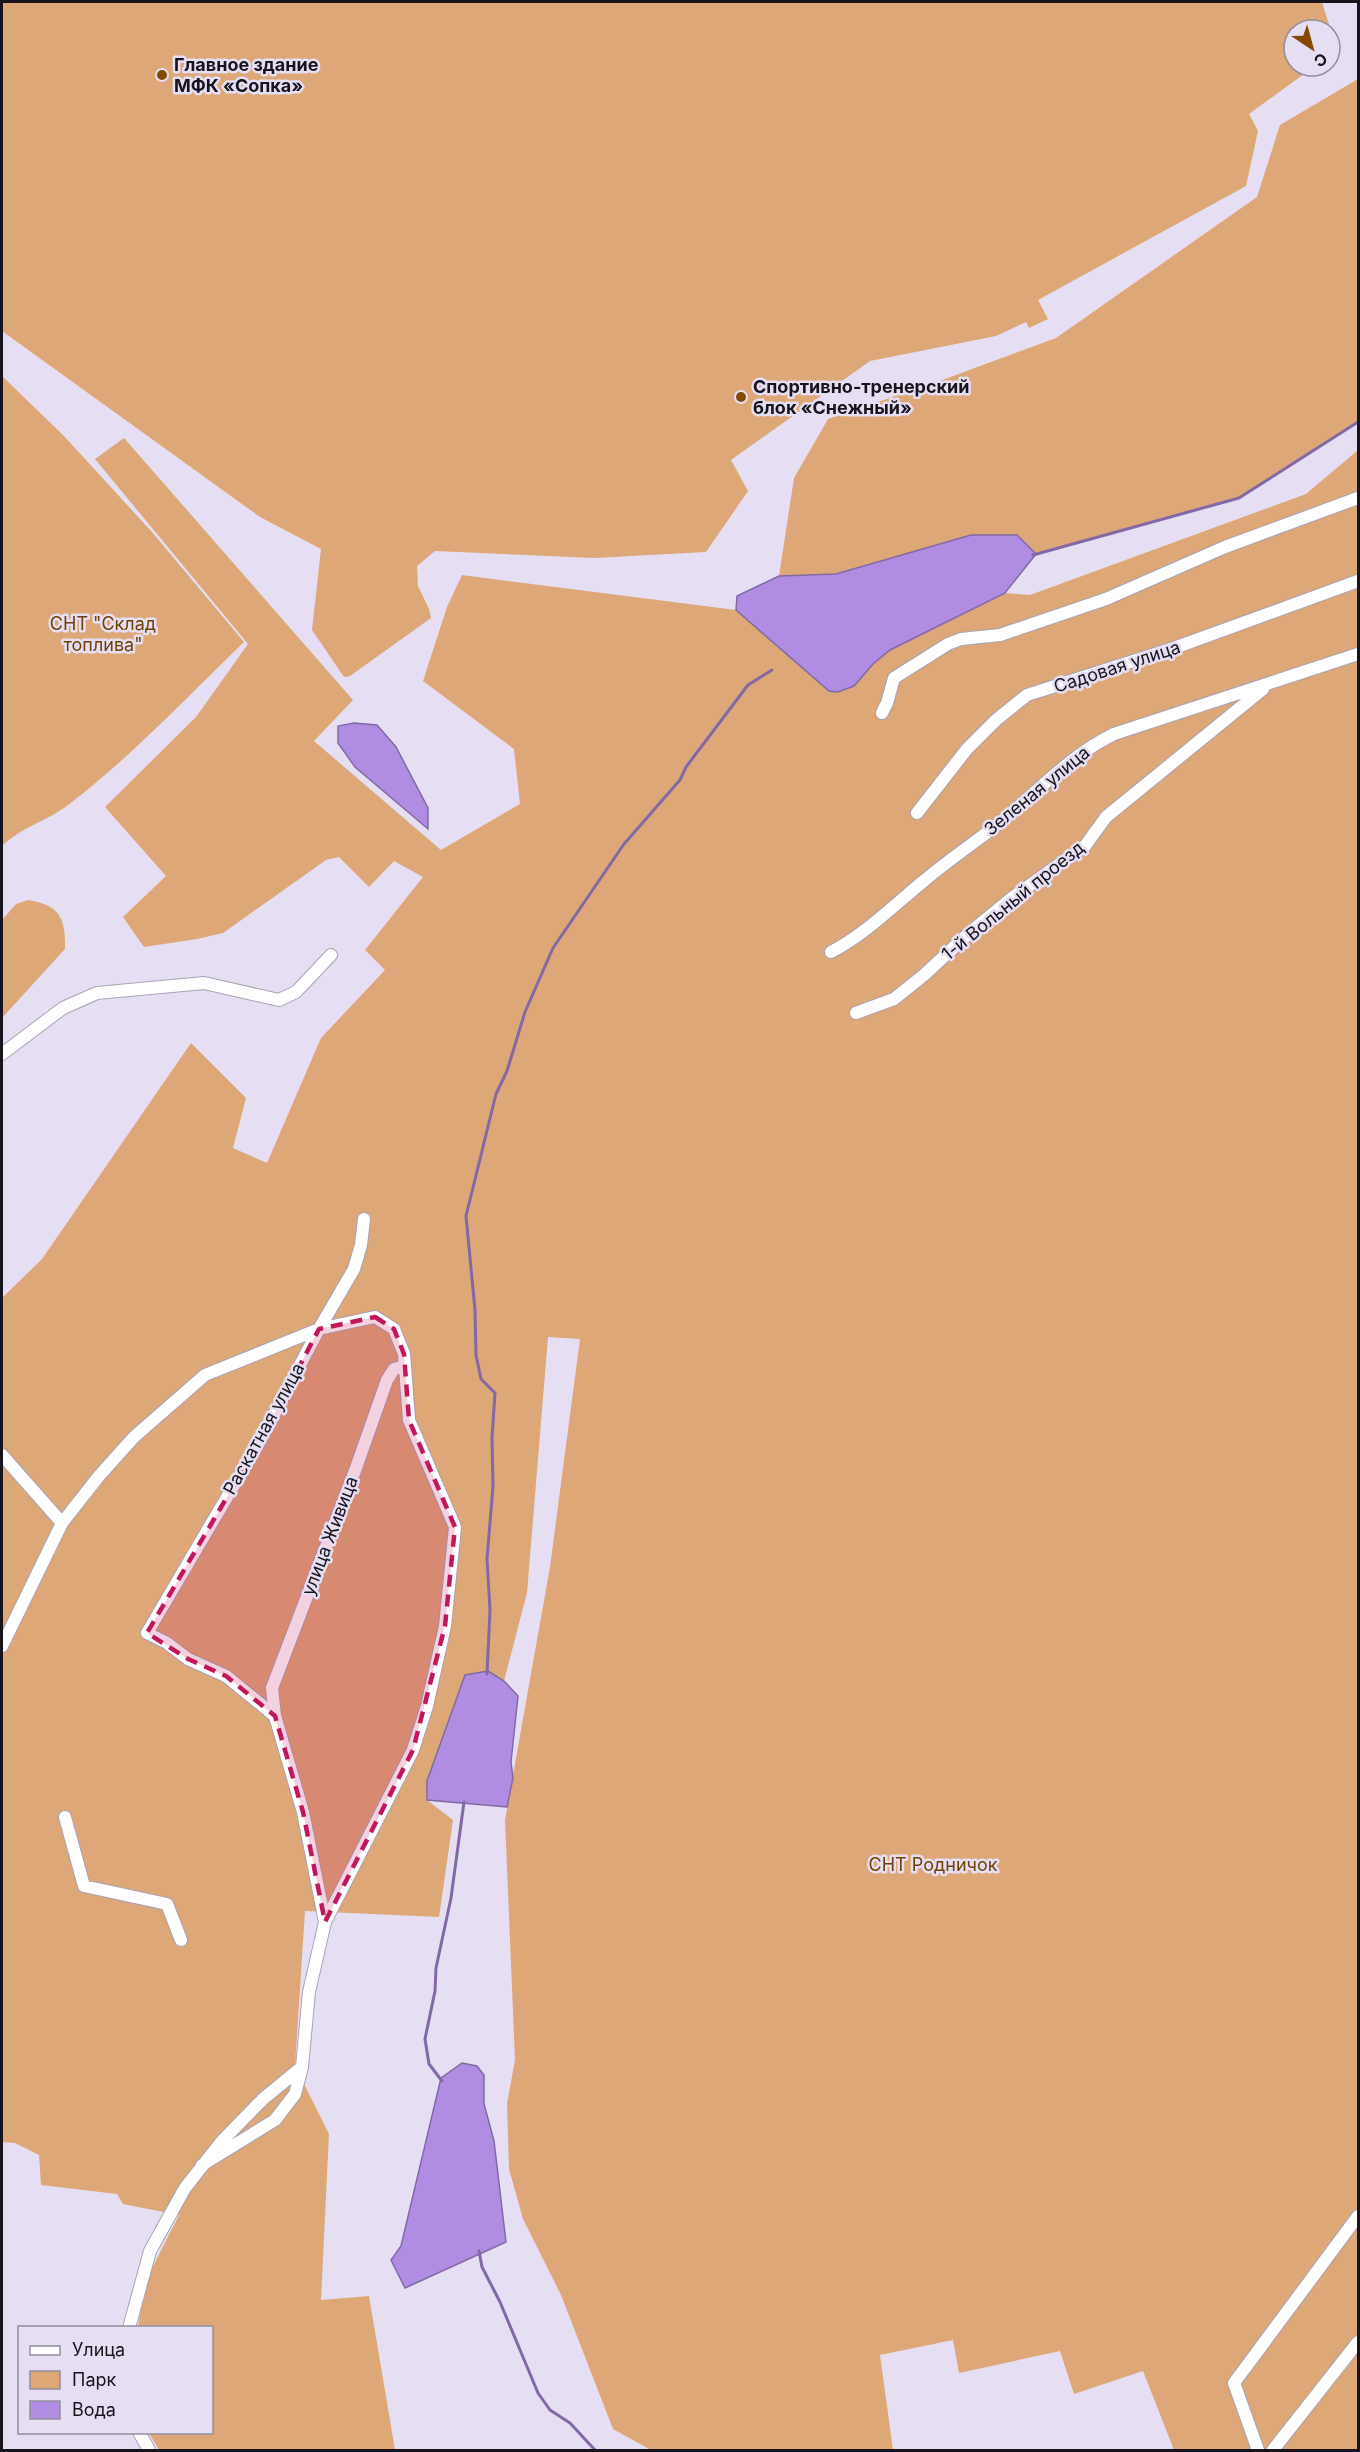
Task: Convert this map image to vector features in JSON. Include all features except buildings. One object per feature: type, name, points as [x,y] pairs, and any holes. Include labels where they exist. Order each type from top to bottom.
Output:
[{"type":"street","points":[[882,713],[894,678],[948,644],[961,639],[1000,635],[1106,599],[1225,547],[1359,498]]},
{"type":"street","name":"Садовая улица","points":[[918,813],[967,750],[996,720],[1027,695],[1174,648],[1359,581]]},
{"type":"street","name":"Зеленая улица","points":[[831,952],[857,938],[927,878],[1008,816],[1048,780],[1097,742],[1114,734],[1359,654]]},
{"type":"street","name":"1-й Вольный проезд","points":[[856,1013],[894,999],[1003,905],[1085,846],[1106,817],[1271,683]]},
{"type":"street","points":[[2,1054],[63,1008],[97,993],[204,982],[279,1000],[296,992],[330,955]]},
{"type":"street","name":"Раскатная улица","points":[[275,1716],[226,1676],[188,1659],[147,1633],[260,1441],[319,1329],[354,1269],[361,1245],[364,1219]]},
{"type":"street","points":[[2,1646],[62,1523],[99,1476],[135,1437],[205,1375],[319,1329],[375,1317],[394,1329],[404,1354],[410,1420],[455,1527],[445,1626],[427,1706],[413,1750],[325,1922],[309,1992],[302,2067],[295,2094],[275,2121],[202,2165]]},
{"type":"street","name":"улица Живица","points":[[325,1922],[303,1812],[275,1716],[272,1688],[387,1380],[394,1369],[405,1366]]},
{"type":"street","points":[[2,1455],[62,1523]]},
{"type":"street","points":[[65,1817],[84,1886],[167,1904],[181,1940]]},
{"type":"street","points":[[130,2326],[150,2252],[185,2188],[202,2165],[263,2099],[302,2067]]},
{"type":"street","points":[[1258,2451],[1234,2383],[1359,2216]]},
{"type":"street","points":[[1273,2451],[1359,2342]]},
{"type":"street","points":[[140,2434],[148,2451]]},
{"type":"highlighted area","points":[[375,1317],[394,1329],[404,1354],[409,1420],[455,1527],[445,1626],[413,1750],[325,1922],[303,1812],[275,1716],[226,1676],[188,1659],[147,1633],[260,1441],[319,1329]]},
{"type":"green space","points":[[2,2],[1322,2],[1327,18],[1282,18],[1282,78],[1298,78],[1249,114],[1258,131],[1246,186],[1038,300],[1048,319],[1029,328],[1026,322],[996,336],[870,361],[731,460],[748,491],[706,552],[594,558],[435,551],[417,566],[418,586],[431,618],[350,676],[344,677],[312,630],[321,549],[260,517],[2,331]]},
{"type":"green space","points":[[1358,79],[1358,422],[1239,498],[1036,554],[1017,535],[971,535],[836,574],[779,576],[794,478],[828,419],[1056,338],[1257,197],[1280,125]]},
{"type":"green space","name":"СНТ \"Склад топлива\"","points":[[2,376],[63,435],[152,532],[244,642],[158,726],[91,787],[60,811],[17,834],[2,846]]},
{"type":"green space","name":"СНТ Родничок","points":[[124,438],[353,700],[314,741],[441,850],[520,804],[514,749],[423,681],[447,607],[462,575],[736,610],[829,690],[839,692],[854,686],[873,664],[890,650],[1005,593],[1030,595],[1306,494],[1358,450],[1358,2450],[1174,2450],[1143,2371],[1074,2394],[1060,2351],[959,2373],[953,2340],[880,2355],[893,2450],[651,2450],[613,2429],[561,2295],[523,2219],[509,2169],[507,2104],[515,2060],[505,1820],[550,1567],[580,1339],[548,1337],[527,1593],[504,1681],[488,1671],[427,1781],[427,1800],[453,1820],[439,1917],[305,1911],[295,2066],[329,2134],[321,2300],[369,2296],[395,2450],[159,2450],[150,2434],[213,2434],[213,2326],[138,2326],[145,2282],[179,2215],[123,2204],[117,2194],[41,2185],[39,2155],[15,2143],[2,2142],[2,1298],[42,1259],[191,1043],[246,1098],[233,1148],[267,1163],[321,1038],[385,970],[365,950],[423,877],[394,861],[369,887],[339,857],[326,860],[223,933],[144,947],[123,917],[166,876],[105,807],[196,717],[248,644],[95,459]]},
{"type":"green space","points":[[28,900],[39,902],[59,915],[64,929],[65,949],[2,1018],[2,920],[16,904]]},
{"type":"water","points":[[971,535],[1017,535],[1036,554],[1005,593],[890,650],[873,664],[854,686],[838,692],[829,691],[736,610],[737,596],[779,576],[836,574]]},
{"type":"water","points":[[354,723],[377,725],[396,747],[428,808],[428,829],[355,767],[338,743],[338,726]]},
{"type":"water","points":[[488,1671],[504,1681],[518,1696],[511,1762],[513,1778],[507,1807],[427,1800],[427,1781],[465,1675]]},
{"type":"water","points":[[462,2063],[477,2066],[484,2075],[484,2104],[494,2141],[506,2242],[405,2288],[391,2260],[401,2246],[441,2078]]},
{"type":"waterway","points":[[1033,555],[1239,498],[1358,422]]},
{"type":"waterway","points":[[487,1674],[490,1610],[487,1559],[493,1486],[492,1438],[495,1393],[481,1379],[476,1355],[475,1310],[466,1216],[496,1094],[507,1071],[525,1012],[553,948],[624,844],[680,780],[686,767],[748,685],[772,670]]},
{"type":"waterway","points":[[442,2081],[429,2064],[425,2039],[435,1991],[436,1968],[451,1898],[464,1802]]},
{"type":"waterway","points":[[479,2251],[482,2267],[500,2302],[538,2393],[550,2410],[570,2423],[595,2450]]},
{"type":"place","name":"Главное здание МФК «Сопка»","points":[[162,75]]},
{"type":"place","name":"Спортивно-тренерский блок «Снежный»","points":[[741,397]]}]
